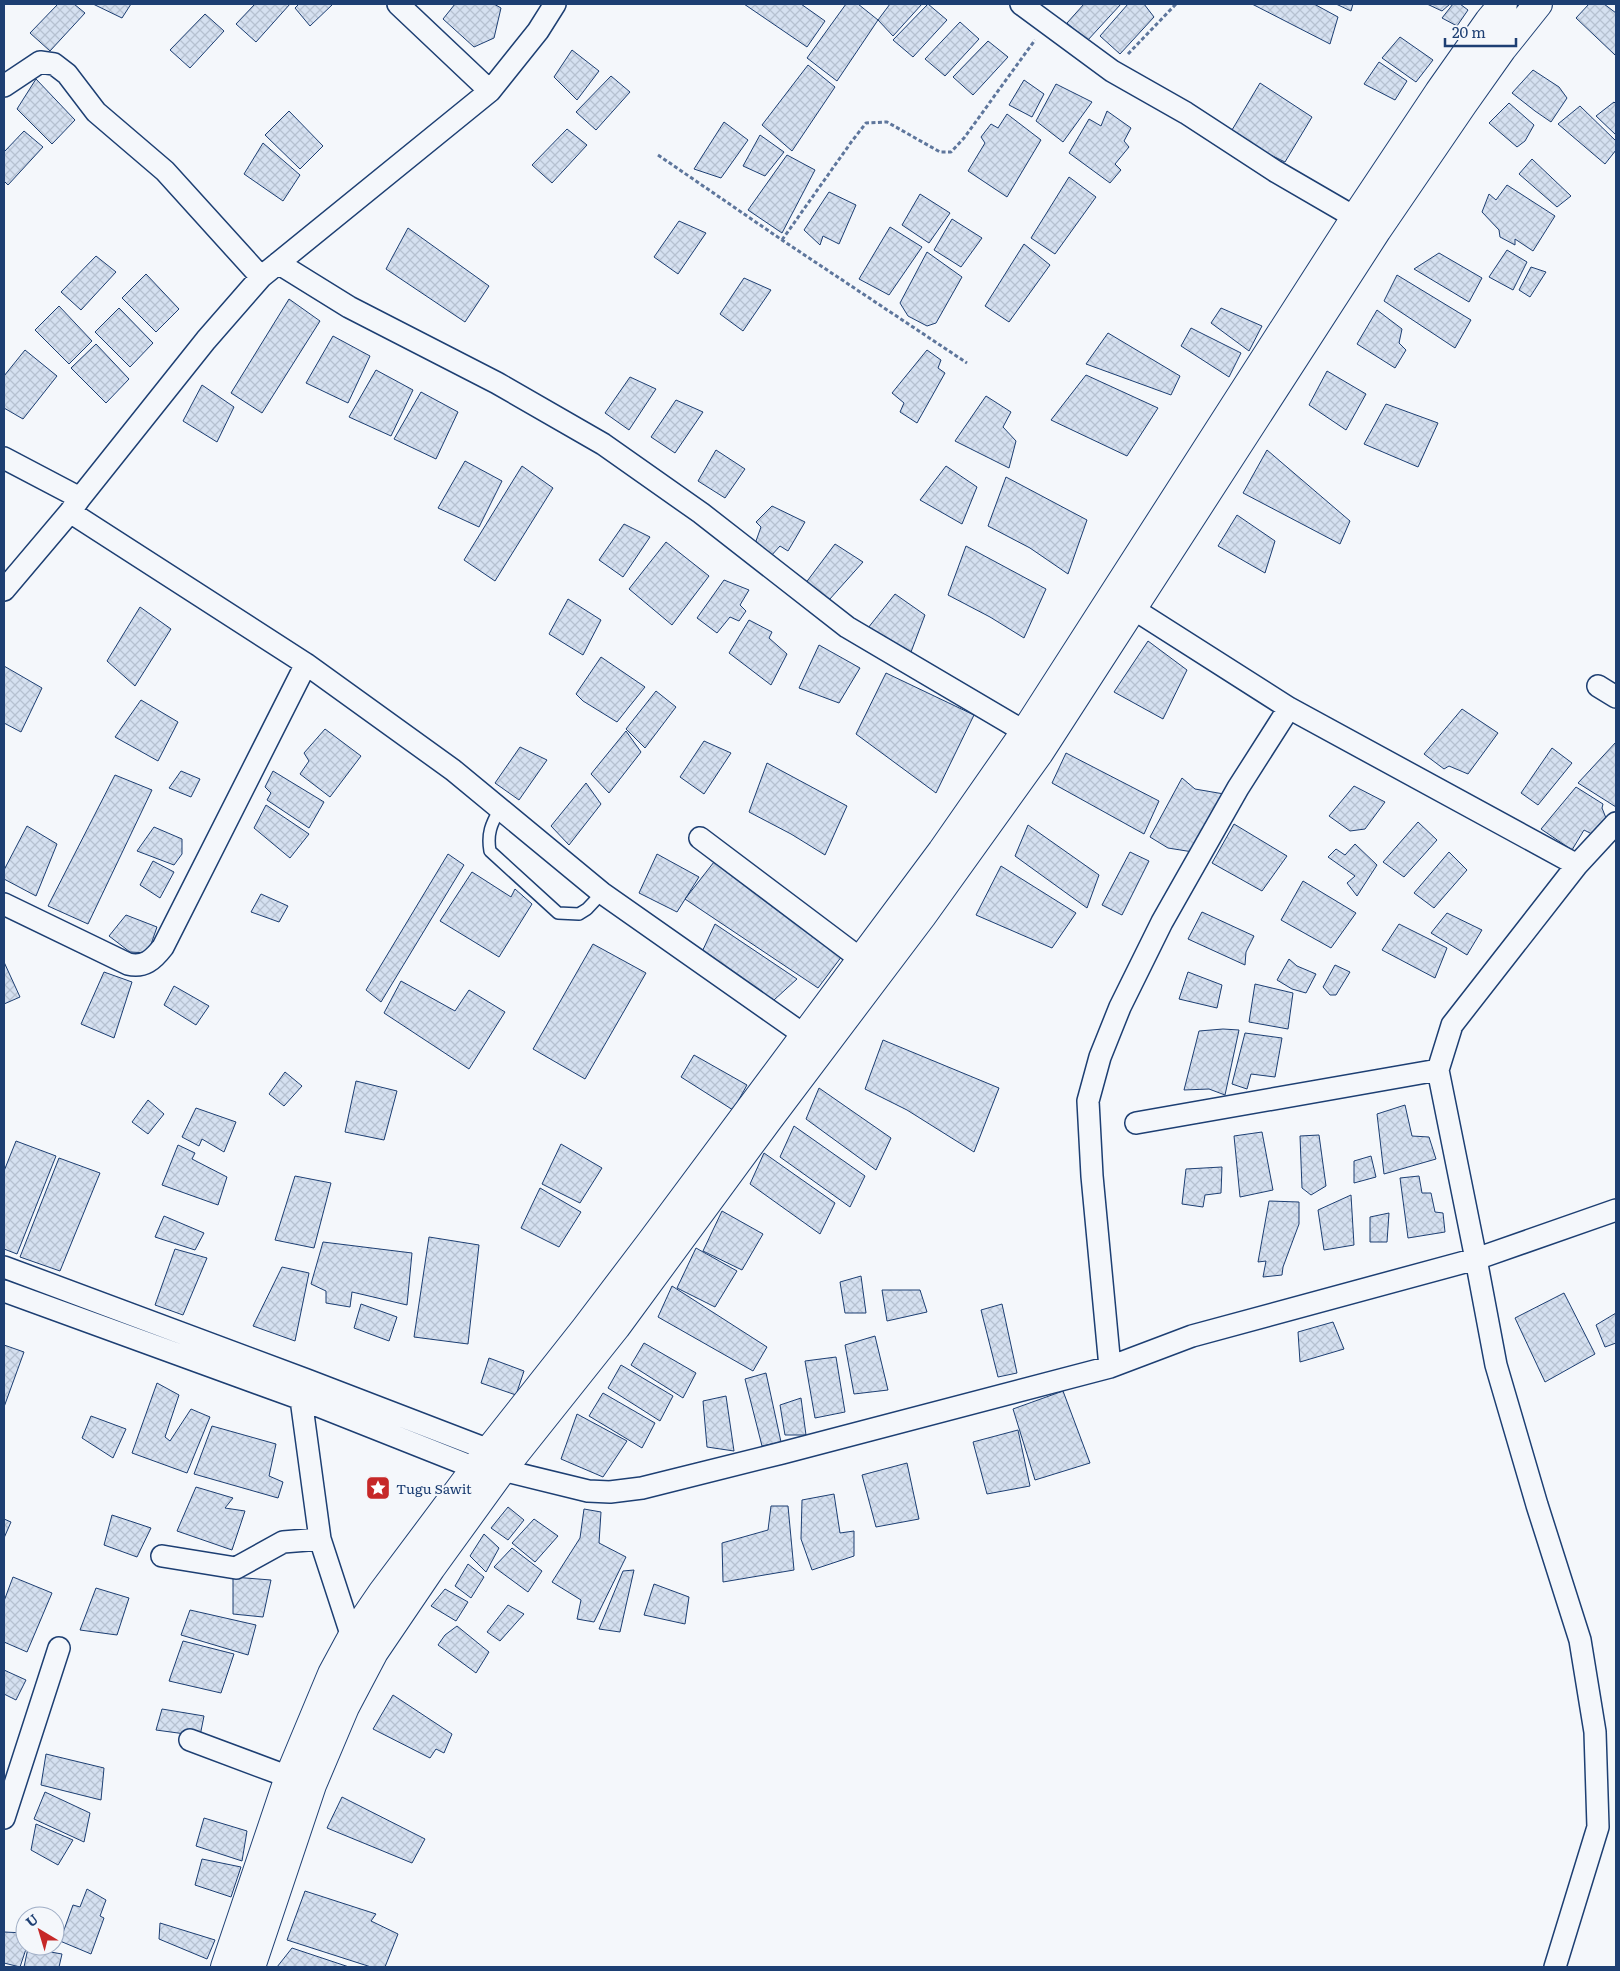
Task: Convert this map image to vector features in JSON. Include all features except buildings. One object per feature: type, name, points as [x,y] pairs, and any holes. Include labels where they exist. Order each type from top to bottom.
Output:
[{"type":"highway","points":[[226,1967],[289,1777],[332,1674],[352,1638],[382,1593],[489,1463],[585,1328],[814,1042],[922,916],[1039,753],[1132,608],[1366,224],[1439,92],[1503,4]]},
{"type":"highway","points":[[814,1042],[862,960],[1026,732],[1366,224],[1463,104],[1502,49],[1538,4]]},
{"type":"highway","points":[[251,1967],[312,1785],[345,1707],[374,1652],[400,1614],[489,1463]]},
{"type":"street","points":[[398,4],[490,91]]},
{"type":"street","points":[[4,590],[75,505],[206,340],[261,278],[490,91],[538,31],[555,4]]},
{"type":"street","points":[[1021,4],[1112,70],[1186,113],[1275,171],[1366,224]]},
{"type":"street","points":[[5,83],[40,62],[54,64],[67,74],[96,112],[165,171],[261,278]]},
{"type":"street","points":[[278,263],[349,307],[497,383],[603,444],[701,513],[847,627],[1026,732]]},
{"type":"street","points":[[4,458],[306,664],[453,770],[602,893],[814,1042]]},
{"type":"street","points":[[1132,608],[1289,708],[1578,865]]},
{"type":"street","points":[[4,904],[128,964],[136,966],[150,961],[163,947],[306,664]]},
{"type":"street","points":[[1598,686],[1616,697]]},
{"type":"street","points":[[1110,1366],[1092,1176],[1088,1101],[1100,1057],[1120,1007],[1162,922],[1238,788],[1289,708]]},
{"type":"street","points":[[1555,1967],[1598,1827],[1595,1732],[1580,1640],[1537,1505],[1496,1365],[1438,1070],[1452,1024],[1578,865],[1616,824]]},
{"type":"street","points":[[700,838],[862,960]]},
{"type":"street","points":[[1136,1123],[1438,1070]]},
{"type":"street","points":[[4,1267],[304,1390],[489,1463],[588,1492],[610,1492],[642,1488],[782,1453],[1110,1366],[1192,1336],[1476,1258],[1616,1210]]},
{"type":"street","points":[[4,1291],[304,1390]]},
{"type":"street","points":[[304,1390],[320,1539],[352,1638]]},
{"type":"street","points":[[162,1556],[236,1568],[283,1542],[320,1539]]},
{"type":"street","points":[[4,1818],[59,1648]]},
{"type":"street","points":[[190,1740],[289,1777]]},
{"type":"lane","points":[[500,809],[490,827],[488,840],[490,852],[558,913],[579,914],[587,909],[602,893]]},
{"type":"path","points":[[1112,70],[1176,4]]},
{"type":"path","points":[[782,240],[866,123],[887,122],[940,152],[951,152],[964,138],[1048,22]]},
{"type":"path","points":[[658,155],[967,363]]},
{"type":"place","name":"Tugu Sawit","points":[[378,1488]]}]
